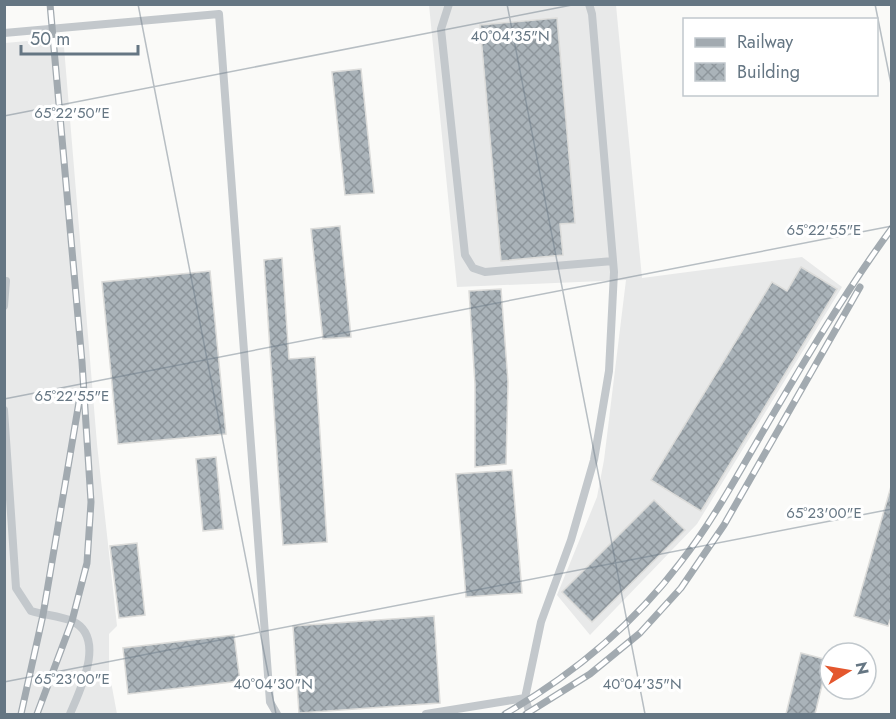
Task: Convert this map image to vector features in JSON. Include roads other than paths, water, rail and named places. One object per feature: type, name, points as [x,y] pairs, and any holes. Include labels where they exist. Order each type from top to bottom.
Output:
[{"type":"lane","points":[[449,4],[441,28],[465,255],[469,262],[473,268],[502,273],[613,261]]},
{"type":"lane","points":[[530,714],[525,698],[541,622],[571,540],[594,460],[609,370],[613,261],[592,14],[589,4]]},
{"type":"lane","points":[[4,33],[219,14],[270,702],[278,714]]},
{"type":"lane","points":[[4,306],[6,281]]},
{"type":"lane","points":[[4,410],[16,588],[31,611],[72,621],[83,629],[91,651],[70,714]]},
{"type":"lane","points":[[426,714],[525,698]]},
{"type":"railway","points":[[37,714],[72,621],[87,563],[91,502],[82,362],[50,4]]},
{"type":"railway","points":[[505,714],[554,683],[600,647],[622,628],[662,586],[714,514],[842,301],[892,228]]},
{"type":"railway","points":[[526,714],[590,674],[640,633],[681,588],[724,525],[860,287]]},
{"type":"railway","points":[[21,714],[43,615],[79,402]]}]
